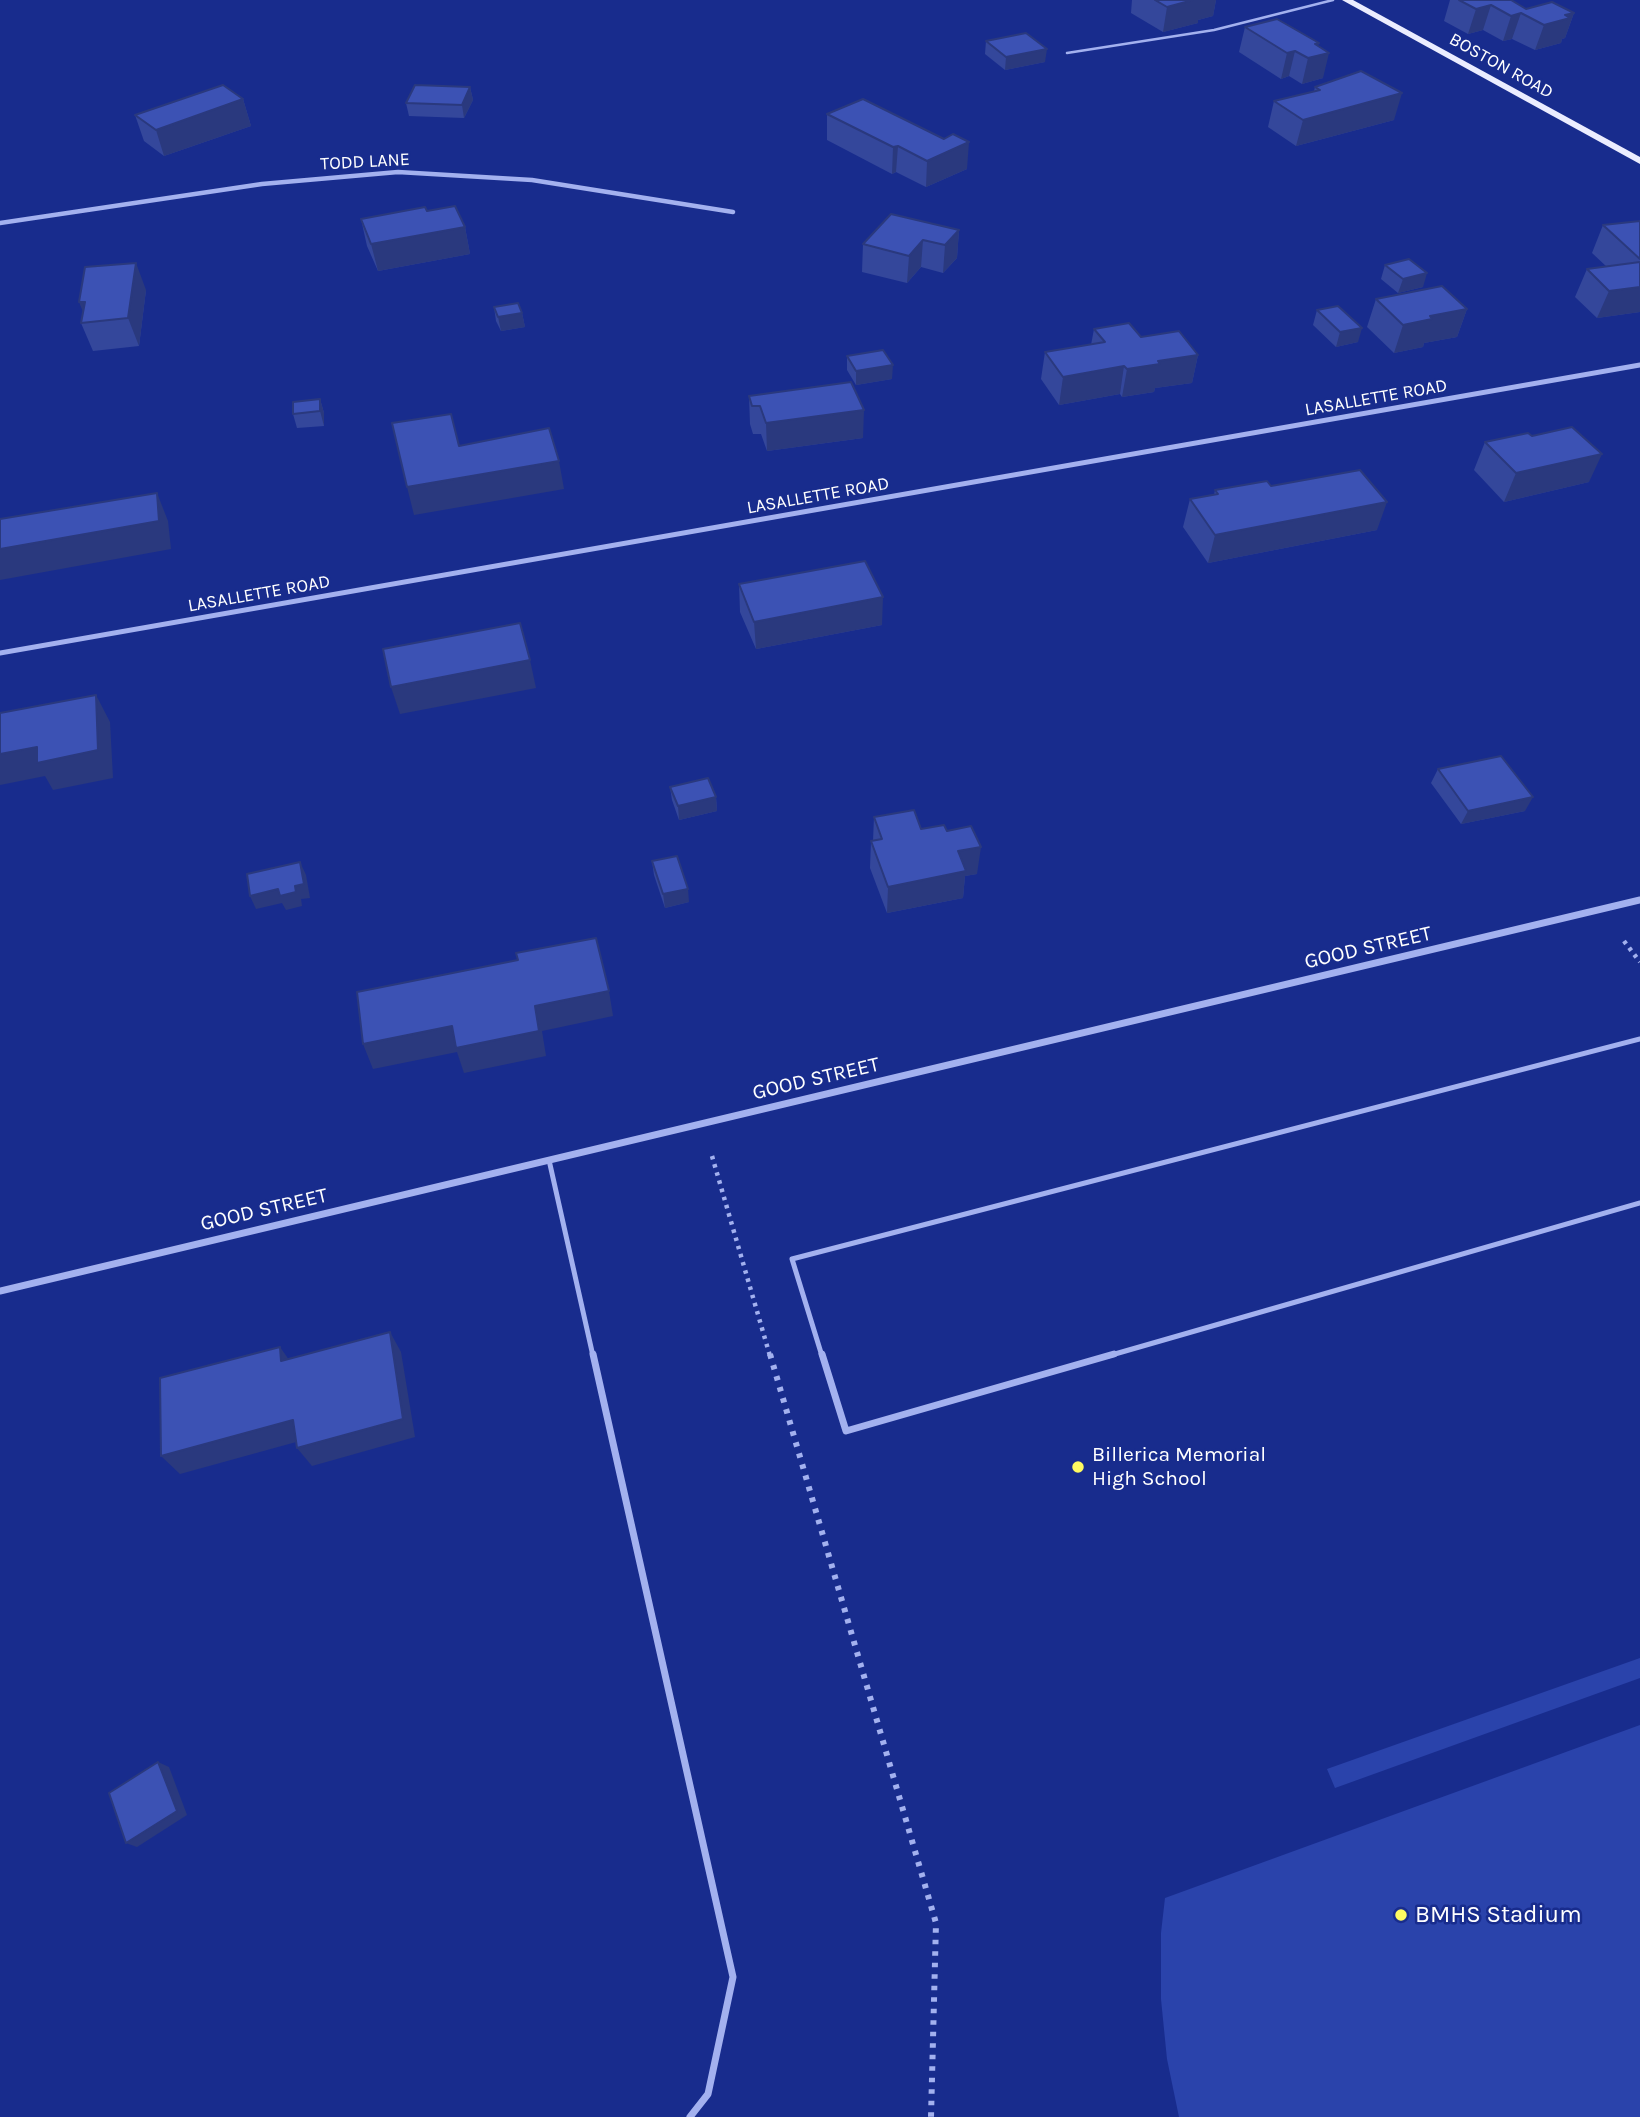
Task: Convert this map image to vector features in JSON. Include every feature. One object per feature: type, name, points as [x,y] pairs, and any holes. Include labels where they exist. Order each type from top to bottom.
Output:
[{"type":"main road","name":"BOSTON ROAD","points":[[1346,0],[1640,161]]},
{"type":"street","name":"TODD LANE","points":[[0,223],[262,184],[398,173],[515,178],[733,212]]},
{"type":"street","name":"LASALLETTE ROAD","points":[[0,653],[1640,365]]},
{"type":"street","name":"GOOD STREET","points":[[0,1291],[1640,900]]},
{"type":"lane","points":[[1067,53],[1214,30],[1333,0]]},
{"type":"lane","points":[[1640,1038],[792,1259],[846,1431],[1640,1203]]},
{"type":"lane","points":[[549,1160],[733,1977],[708,2094],[690,2117]]},
{"type":"path","points":[[702,1124],[936,1923],[931,2117]]},
{"type":"shaded area","points":[[1640,1658],[1640,1678],[1335,1788],[1327,1769]]},
{"type":"shaded area","name":"BMHS Stadium","points":[[1640,1725],[1640,2117],[1179,2117],[1167,2059],[1161,1999],[1161,1933],[1165,1898]]},
{"type":"building","points":[[1155,0],[1193,0],[1167,7]]},
{"type":"building","points":[[1459,0],[1511,0],[1526,9],[1552,2],[1574,13],[1565,15],[1570,18],[1544,25],[1521,13],[1511,16],[1491,5],[1476,9]]},
{"type":"building","points":[[1277,19],[1319,43],[1315,44],[1329,53],[1308,58],[1295,51],[1287,53],[1245,27]]},
{"type":"building","points":[[1026,33],[1047,49],[1006,57],[986,41]]},
{"type":"building","points":[[1361,71],[1402,93],[1303,120],[1274,101],[1320,90],[1315,87]]},
{"type":"building","points":[[223,85],[243,99],[156,130],[135,115]]},
{"type":"building","points":[[415,85],[470,87],[462,105],[406,103]]},
{"type":"building","points":[[863,99],[944,139],[953,134],[969,142],[927,161],[827,114]]},
{"type":"building","points":[[455,206],[465,227],[371,244],[361,219],[425,207],[427,211]]},
{"type":"building","points":[[891,214],[959,230],[945,245],[923,240],[909,256],[863,244]]},
{"type":"building","points":[[1640,221],[1640,259],[1603,225]]},
{"type":"building","points":[[1409,259],[1427,273],[1403,279],[1385,265]]},
{"type":"building","points":[[1640,262],[1640,287],[1609,291],[1587,269]]},
{"type":"building","points":[[136,263],[128,318],[81,323],[85,302],[79,302],[85,267]]},
{"type":"building","points":[[1442,286],[1467,309],[1430,316],[1432,319],[1403,325],[1376,299]]},
{"type":"building","points":[[518,303],[522,313],[498,317],[494,307]]},
{"type":"building","points":[[1338,306],[1362,328],[1340,332],[1317,310]]},
{"type":"building","points":[[1129,323],[1141,337],[1179,331],[1198,355],[1158,361],[1160,364],[1127,369],[1124,366],[1063,377],[1045,352],[1105,342],[1094,329]]},
{"type":"building","points":[[883,350],[893,365],[856,371],[847,356]]},
{"type":"building","points":[[851,382],[864,410],[766,423],[760,406],[752,406],[749,396]]},
{"type":"building","points":[[320,399],[320,411],[293,414],[293,402]]},
{"type":"building","points":[[451,414],[459,446],[549,428],[559,461],[407,487],[392,423]]},
{"type":"building","points":[[1572,427],[1602,454],[1516,473],[1485,442],[1528,433],[1532,436]]},
{"type":"building","points":[[1360,470],[1387,502],[1215,535],[1190,499],[1218,494],[1215,490],[1267,481],[1271,486]]},
{"type":"building","points":[[157,493],[159,521],[0,549],[0,519]]},
{"type":"building","points":[[865,561],[883,597],[754,622],[739,584]]},
{"type":"building","points":[[520,623],[530,660],[391,687],[383,649]]},
{"type":"building","points":[[96,695],[98,750],[37,763],[37,747],[0,754],[0,713]]},
{"type":"building","points":[[1501,756],[1533,797],[1468,811],[1438,769]]},
{"type":"building","points":[[708,778],[716,797],[678,806],[670,787]]},
{"type":"building","points":[[914,810],[921,829],[944,825],[947,831],[971,826],[981,847],[958,851],[966,871],[888,887],[871,841],[882,839],[874,817]]},
{"type":"building","points":[[677,856],[688,889],[663,894],[652,861]]},
{"type":"building","points":[[300,862],[304,884],[295,886],[296,892],[280,896],[278,889],[250,896],[247,874]]},
{"type":"building","points":[[596,938],[609,991],[535,1006],[539,1031],[456,1048],[452,1026],[363,1044],[357,992],[518,960],[516,953]]},
{"type":"building","points":[[390,1332],[403,1419],[297,1448],[293,1420],[161,1456],[160,1378],[280,1347],[281,1361]]},
{"type":"building","points":[[158,1762],[177,1811],[126,1843],[109,1793]]},
{"type":"place","name":"Billerica Memorial High School","points":[[1078,1467]]},
{"type":"place","name":"BMHS Stadium","points":[[1401,1915]]}]
